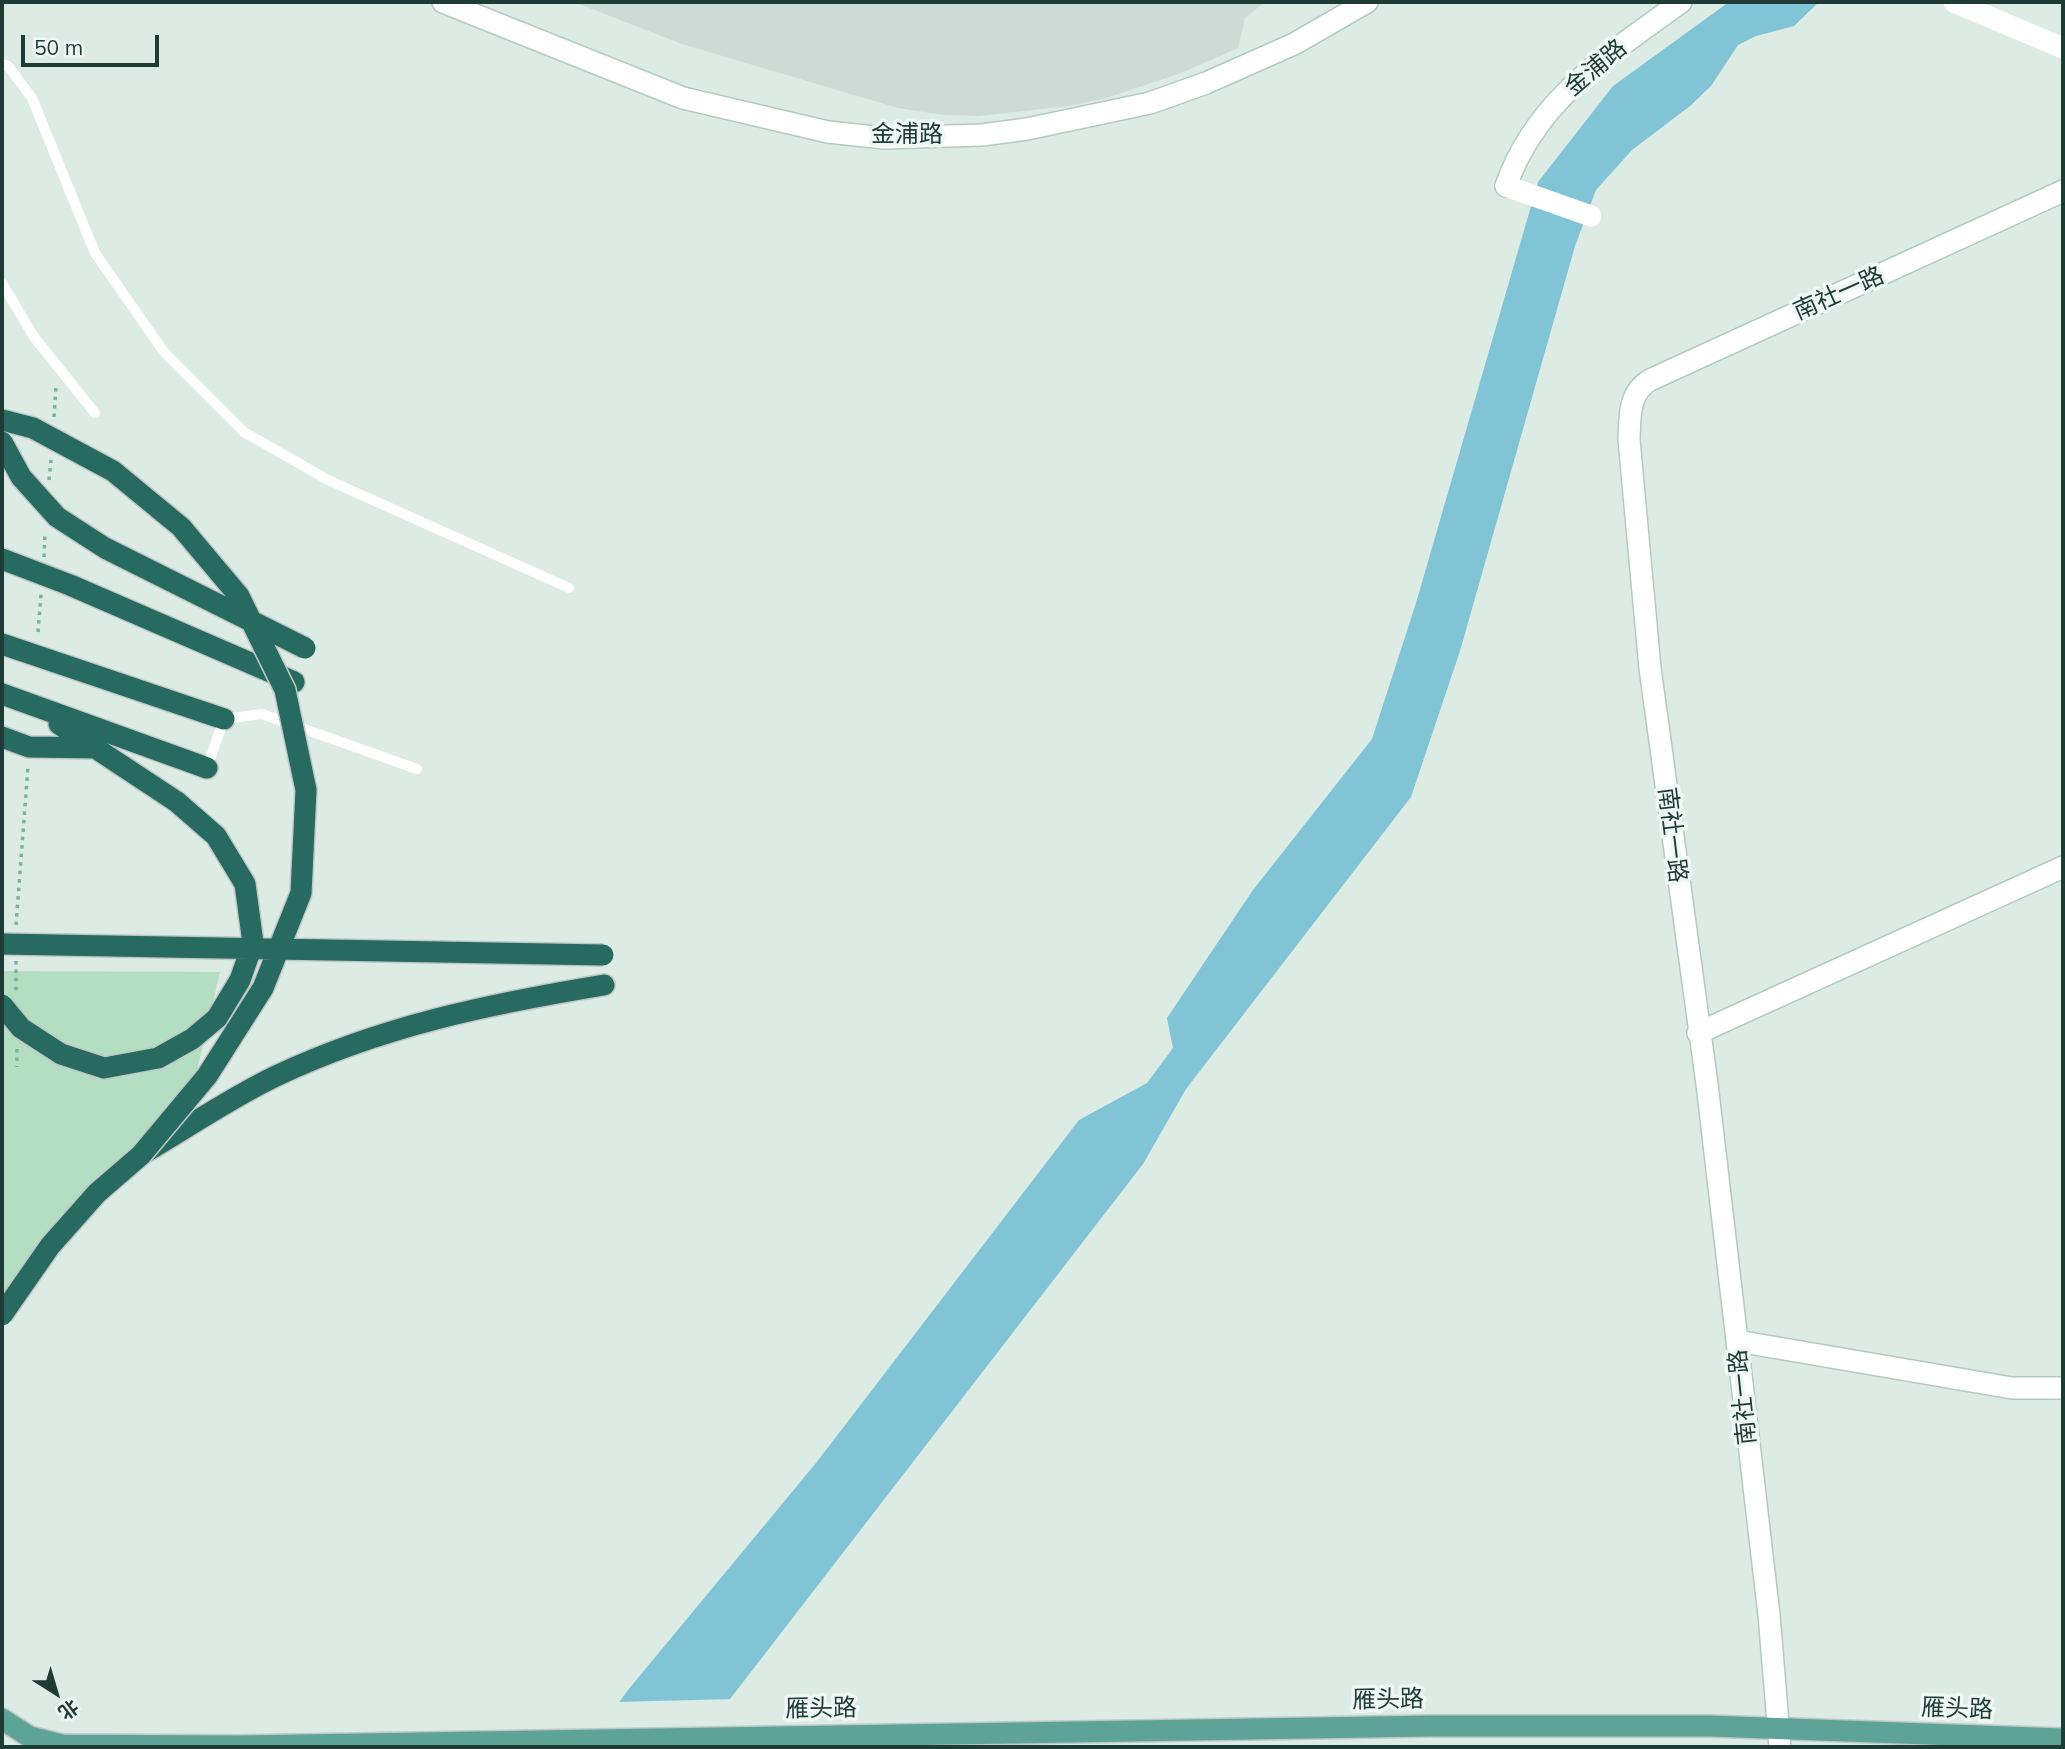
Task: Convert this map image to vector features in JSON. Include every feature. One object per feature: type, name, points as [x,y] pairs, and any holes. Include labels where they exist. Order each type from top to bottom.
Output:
[{"type":"highway","points":[[2,420],[33,428],[113,471],[181,527],[239,596],[285,690],[306,790],[301,893],[263,988],[207,1076],[141,1155],[97,1194],[50,1246],[2,1315]]},
{"type":"highway","points":[[2,442],[21,477],[57,517],[105,548],[305,648]]},
{"type":"highway","points":[[2,559],[70,585],[294,682]]},
{"type":"highway","points":[[2,644],[224,719]]},
{"type":"highway","points":[[2,694],[207,768]]},
{"type":"highway","points":[[2,1005],[21,1028],[61,1054],[104,1068],[158,1058],[192,1039],[216,1018],[240,981],[253,943],[245,884],[216,836],[177,802],[25,702]]},
{"type":"highway","points":[[2,737],[29,747],[98,748]]},
{"type":"highway","points":[[2,944],[603,955]]},
{"type":"highway","points":[[141,1155],[275,1077],[380,1033],[485,1005],[604,985]]},
{"type":"main road","name":"雁头路","points":[[2,1719],[30,1737],[62,1745],[239,1747],[1430,1726],[1779,1738],[2063,1739]]},
{"type":"street","name":"金浦路","points":[[443,2],[683,98],[828,132],[884,138],[982,135],[1070,122],[1150,103],[1282,49],[1367,2]]},
{"type":"street","name":"金浦路","points":[[1591,216],[1512,188],[1517,157],[1573,82],[1681,2]]},
{"type":"street","points":[[1954,2],[2063,48]]},
{"type":"street","name":"南社一路","points":[[1779,1738],[1769,1615],[1737,1341],[1650,668],[1629,416],[1634,398],[1646,383],[1657,377],[2063,191]]},
{"type":"street","points":[[1698,1033],[2063,867]]},
{"type":"street","points":[[1737,1341],[1994,1385],[2063,1388]]},
{"type":"lane","points":[[2,64],[8,66],[32,98],[95,253],[164,352],[244,432],[328,480],[569,588]]},
{"type":"lane","points":[[2,283],[34,337],[95,413]]},
{"type":"lane","points":[[207,768],[224,719],[262,714],[417,769]]},
{"type":"path","points":[[38,632],[41,594]]},
{"type":"path","points":[[16,925],[28,767]]},
{"type":"shaded area","points":[[574,2],[1265,2],[1245,18],[1238,48],[1181,73],[1106,98],[1069,106],[979,116],[944,115],[898,108],[682,44]]},
{"type":"green space","points":[[2,971],[220,972],[196,1075],[2,1313]]},
{"type":"water","points":[[1729,2],[1819,2],[1794,26],[1756,36],[1738,45],[1711,86],[1690,106],[1632,150],[1596,190],[1575,246],[1460,651],[1411,797],[1186,1089],[1143,1164],[693,1747],[586,1747],[628,1690],[816,1463],[1079,1120],[1147,1083],[1173,1048],[1167,1018],[1253,890],[1372,739],[1416,603],[1538,182],[1613,86]]},
{"type":"pier","points":[[735,1699],[698,1747],[583,1745],[615,1702]]}]
